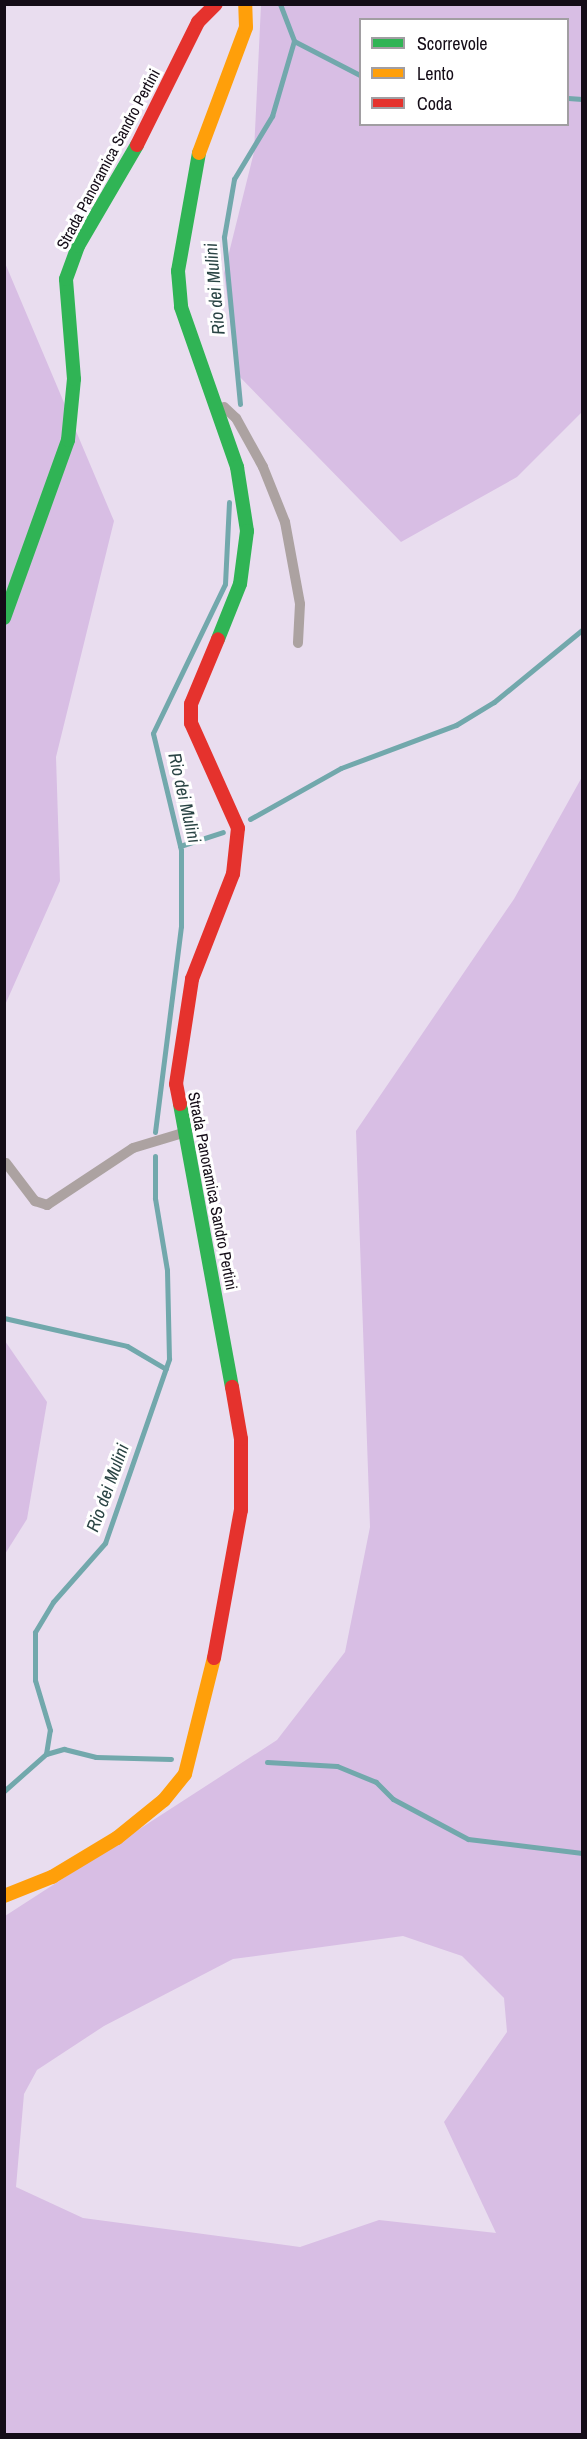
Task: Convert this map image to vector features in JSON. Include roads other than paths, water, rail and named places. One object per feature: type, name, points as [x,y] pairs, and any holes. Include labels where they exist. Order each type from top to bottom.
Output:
[{"type":"street","name":"Strada Panoramica Sandro Pertini","points":[[4,618],[68,440],[74,379],[66,279],[78,246],[131,157],[198,22],[216,4]]},
{"type":"street","name":"Strada Panoramica Sandro Pertini","points":[[4,1896],[52,1877],[117,1838],[176,1787],[185,1774],[217,1648],[244,1470],[176,1084],[192,979],[234,874],[238,828],[191,723],[199,681],[246,559],[246,508],[181,307],[178,271],[197,157],[246,27],[245,4]]},
{"type":"lane","points":[[211,396],[236,418],[285,522],[300,604],[298,643]]},
{"type":"lane","points":[[6,1162],[35,1201],[47,1205],[133,1148],[186,1132]]},
{"type":"waterway","points":[[280,4],[294,41]]},
{"type":"waterway","points":[[294,41],[359,74]]},
{"type":"waterway","name":"Rio dei Mulini","points":[[240,404],[224,237],[234,179],[272,116],[294,41]]},
{"type":"waterway","points":[[569,98],[582,99]]},
{"type":"waterway","name":"Rio dei Mulini","points":[[155,1132],[181,926],[181,850],[153,733],[225,584],[229,502]]},
{"type":"waterway","points":[[250,819],[341,768],[456,725],[494,702],[582,630]]},
{"type":"waterway","points":[[180,846],[223,832]]},
{"type":"waterway","name":"Rio dei Mulini","points":[[4,1791],[46,1754],[50,1730],[35,1680],[35,1632],[53,1602],[105,1543],[169,1359],[167,1270],[155,1198],[155,1156]]},
{"type":"waterway","points":[[4,1318],[127,1346],[166,1369]]},
{"type":"waterway","points":[[46,1754],[64,1749],[96,1757],[171,1759]]},
{"type":"waterway","points":[[267,1762],[337,1766],[376,1782],[393,1799],[468,1839],[582,1853]]}]
